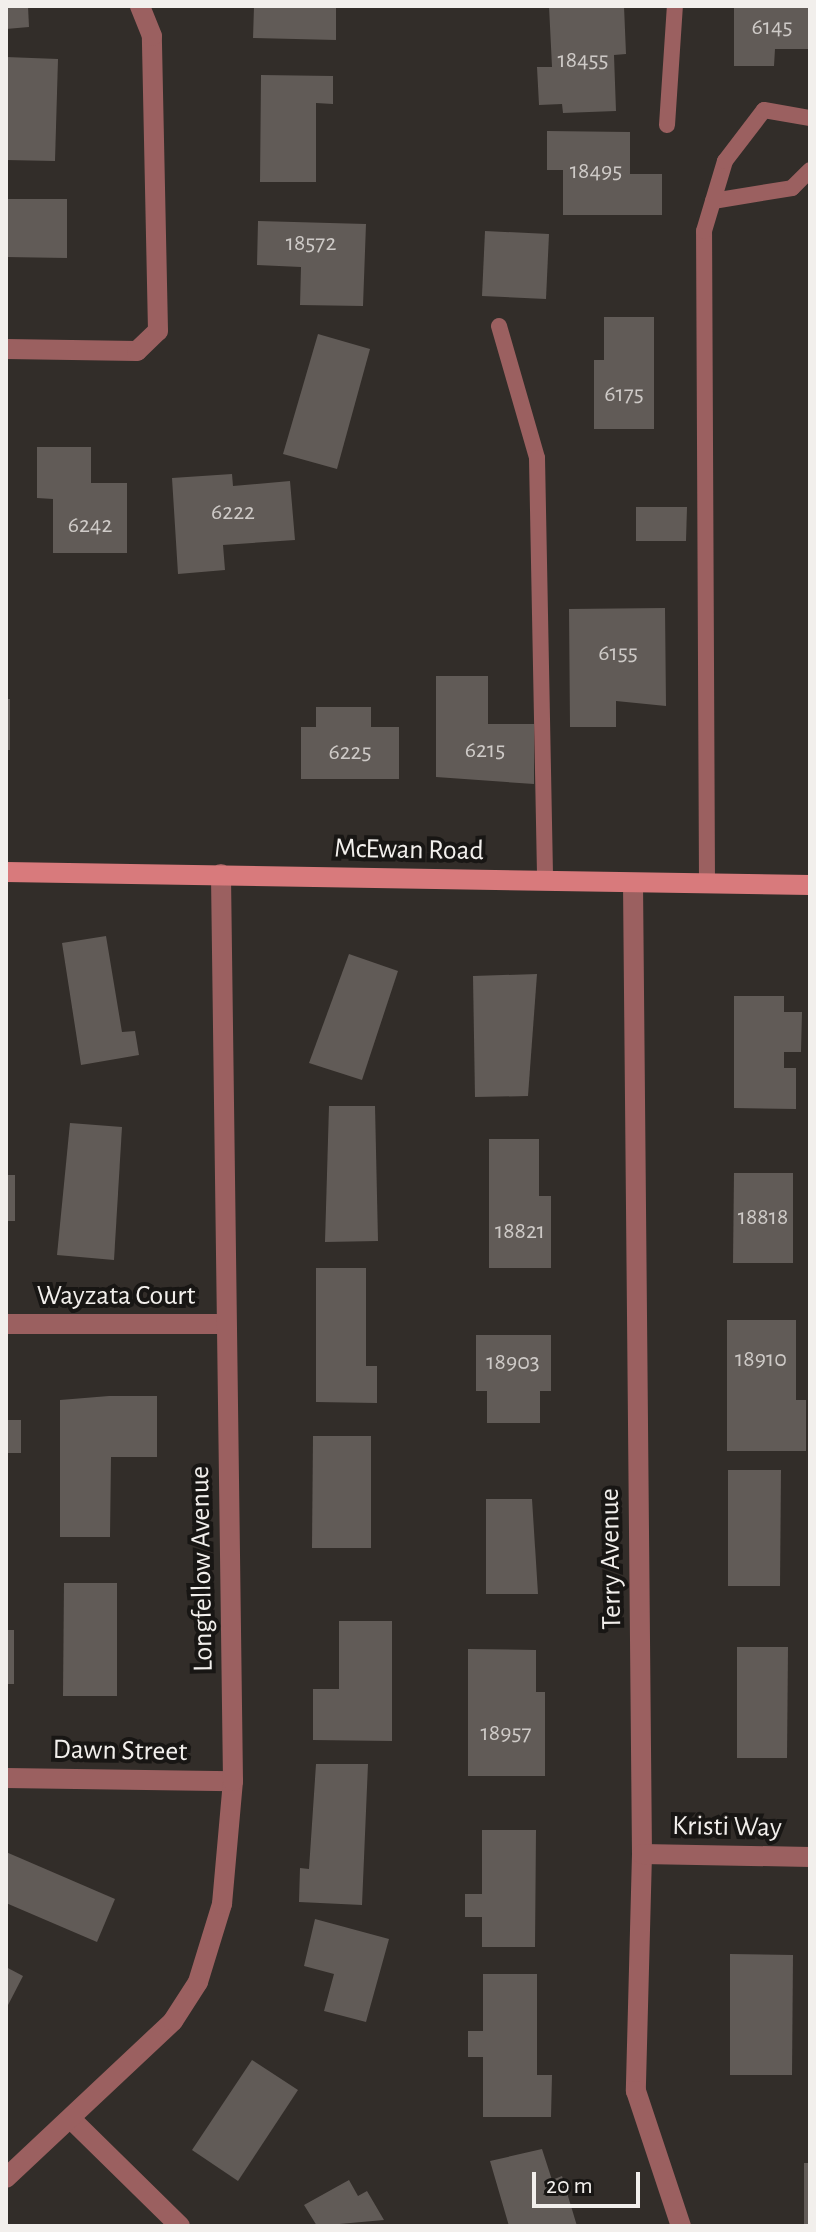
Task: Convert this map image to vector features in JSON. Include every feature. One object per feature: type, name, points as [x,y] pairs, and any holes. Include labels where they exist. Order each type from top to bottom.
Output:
[{"type":"street","points":[[6,349],[137,351],[158,331],[152,36],[140,6]]},
{"type":"street","name":"McEwan Road","points":[[6,872],[810,885]]},
{"type":"street","name":"Longfellow Avenue","points":[[6,2178],[173,2021],[198,1982],[222,1904],[233,1781],[221,874]]},
{"type":"street","name":"Terry Avenue","points":[[633,883],[642,1854],[636,2091],[681,2226]]},
{"type":"street","name":"Wayzata Court","points":[[6,1324],[226,1324]]},
{"type":"street","name":"Dawn Street","points":[[6,1778],[233,1781]]},
{"type":"street","name":"Kristi Way","points":[[642,1854],[810,1857]]},
{"type":"street","points":[[71,2119],[180,2226]]},
{"type":"lane","points":[[667,125],[675,6]]},
{"type":"lane","points":[[707,883],[704,231],[725,161],[764,110],[810,118]]},
{"type":"lane","points":[[713,201],[792,188],[810,170]]},
{"type":"lane","points":[[499,326],[537,458],[545,881]]},
{"type":"building","points":[[6,6],[28,6],[29,27],[6,29]]},
{"type":"building","points":[[254,6],[336,6],[336,40],[253,38]]},
{"type":"building","points":[[549,6],[624,6],[626,54],[614,55],[616,111],[563,113],[562,104],[539,105],[537,67],[552,67]]},
{"type":"building","points":[[734,6],[810,6],[810,49],[775,49],[774,66],[734,66]]},
{"type":"building","points":[[6,57],[58,59],[55,161],[6,160]]},
{"type":"building","points":[[261,75],[333,76],[333,104],[316,103],[316,182],[260,182]]},
{"type":"building","points":[[547,131],[630,132],[630,174],[662,174],[662,215],[563,215],[563,170],[547,170]]},
{"type":"building","points":[[6,199],[67,199],[67,258],[6,257]]},
{"type":"building","points":[[258,221],[366,224],[363,306],[300,305],[301,267],[257,265]]},
{"type":"building","points":[[485,231],[549,234],[546,299],[482,296]]},
{"type":"building","points":[[604,317],[654,317],[654,429],[594,429],[594,360],[604,360]]},
{"type":"building","points":[[318,334],[370,349],[337,469],[283,454]]},
{"type":"building","points":[[37,447],[91,447],[91,483],[127,483],[127,553],[53,553],[53,499],[37,498]]},
{"type":"building","points":[[232,474],[233,486],[290,481],[295,540],[223,545],[225,570],[178,574],[172,478]]},
{"type":"building","points":[[636,507],[687,507],[686,541],[636,541]]},
{"type":"building","points":[[665,608],[666,706],[616,701],[616,727],[570,727],[569,609]]},
{"type":"building","points":[[436,676],[488,676],[488,724],[534,724],[534,784],[436,777]]},
{"type":"building","points":[[6,699],[10,699],[10,750],[6,750]]},
{"type":"building","points":[[316,707],[371,707],[371,727],[399,727],[399,779],[301,779],[301,727],[316,727]]},
{"type":"building","points":[[106,936],[122,1032],[135,1031],[139,1055],[81,1065],[62,943]]},
{"type":"building","points":[[349,954],[398,971],[362,1080],[309,1063]]},
{"type":"building","points":[[537,974],[528,1096],[475,1097],[473,976]]},
{"type":"building","points":[[734,996],[784,996],[784,1012],[802,1012],[801,1052],[784,1052],[784,1068],[796,1068],[796,1109],[734,1108]]},
{"type":"building","points":[[329,1106],[375,1106],[378,1241],[325,1242]]},
{"type":"building","points":[[70,1123],[122,1127],[114,1260],[57,1255]]},
{"type":"building","points":[[489,1139],[539,1139],[539,1196],[551,1196],[551,1268],[489,1268]]},
{"type":"building","points":[[734,1173],[793,1173],[793,1263],[733,1263]]},
{"type":"building","points":[[6,1175],[15,1175],[15,1221],[6,1221]]},
{"type":"building","points":[[316,1268],[366,1268],[366,1366],[377,1366],[377,1403],[316,1402]]},
{"type":"building","points":[[727,1320],[796,1320],[796,1400],[806,1400],[806,1451],[727,1451]]},
{"type":"building","points":[[476,1335],[551,1335],[551,1391],[540,1391],[540,1423],[487,1423],[487,1391],[476,1391]]},
{"type":"building","points":[[157,1396],[157,1457],[111,1457],[110,1537],[60,1537],[60,1400]]},
{"type":"building","points":[[6,1420],[21,1420],[21,1453],[6,1453]]},
{"type":"building","points":[[313,1436],[371,1436],[371,1548],[312,1548]]},
{"type":"building","points":[[728,1470],[781,1470],[780,1586],[728,1586]]},
{"type":"building","points":[[486,1499],[532,1499],[538,1594],[486,1594]]},
{"type":"building","points":[[64,1583],[117,1583],[117,1696],[63,1696]]},
{"type":"building","points":[[339,1621],[392,1621],[392,1741],[313,1740],[313,1689],[339,1689]]},
{"type":"building","points":[[6,1630],[14,1630],[14,1684],[6,1684]]},
{"type":"building","points":[[737,1647],[788,1647],[787,1758],[737,1758]]},
{"type":"building","points":[[468,1649],[536,1650],[536,1692],[545,1692],[545,1776],[468,1776]]},
{"type":"building","points":[[316,1764],[368,1764],[362,1905],[299,1902],[300,1868],[309,1869]]},
{"type":"building","points":[[482,1830],[536,1830],[535,1947],[482,1947],[482,1917],[465,1917],[465,1894],[482,1894]]},
{"type":"building","points":[[6,1852],[115,1899],[97,1942],[6,1903]]},
{"type":"building","points":[[315,1919],[389,1939],[366,2022],[324,2011],[334,1974],[304,1966]]},
{"type":"building","points":[[730,1954],[793,1955],[792,2075],[730,2075]]},
{"type":"building","points":[[6,1967],[23,1976],[6,2009]]},
{"type":"building","points":[[483,1974],[537,1974],[537,2075],[552,2075],[551,2117],[483,2117],[483,2057],[468,2057],[468,2031],[483,2031]]},
{"type":"building","points":[[252,2060],[298,2090],[238,2181],[192,2150]]},
{"type":"building","points":[[542,2149],[552,2180],[562,2176],[577,2226],[509,2226],[490,2161]]},
{"type":"building","points":[[804,2163],[810,2163],[810,2226],[804,2226]]},
{"type":"building","points":[[349,2180],[358,2196],[367,2191],[384,2220],[317,2226],[304,2205]]}]
